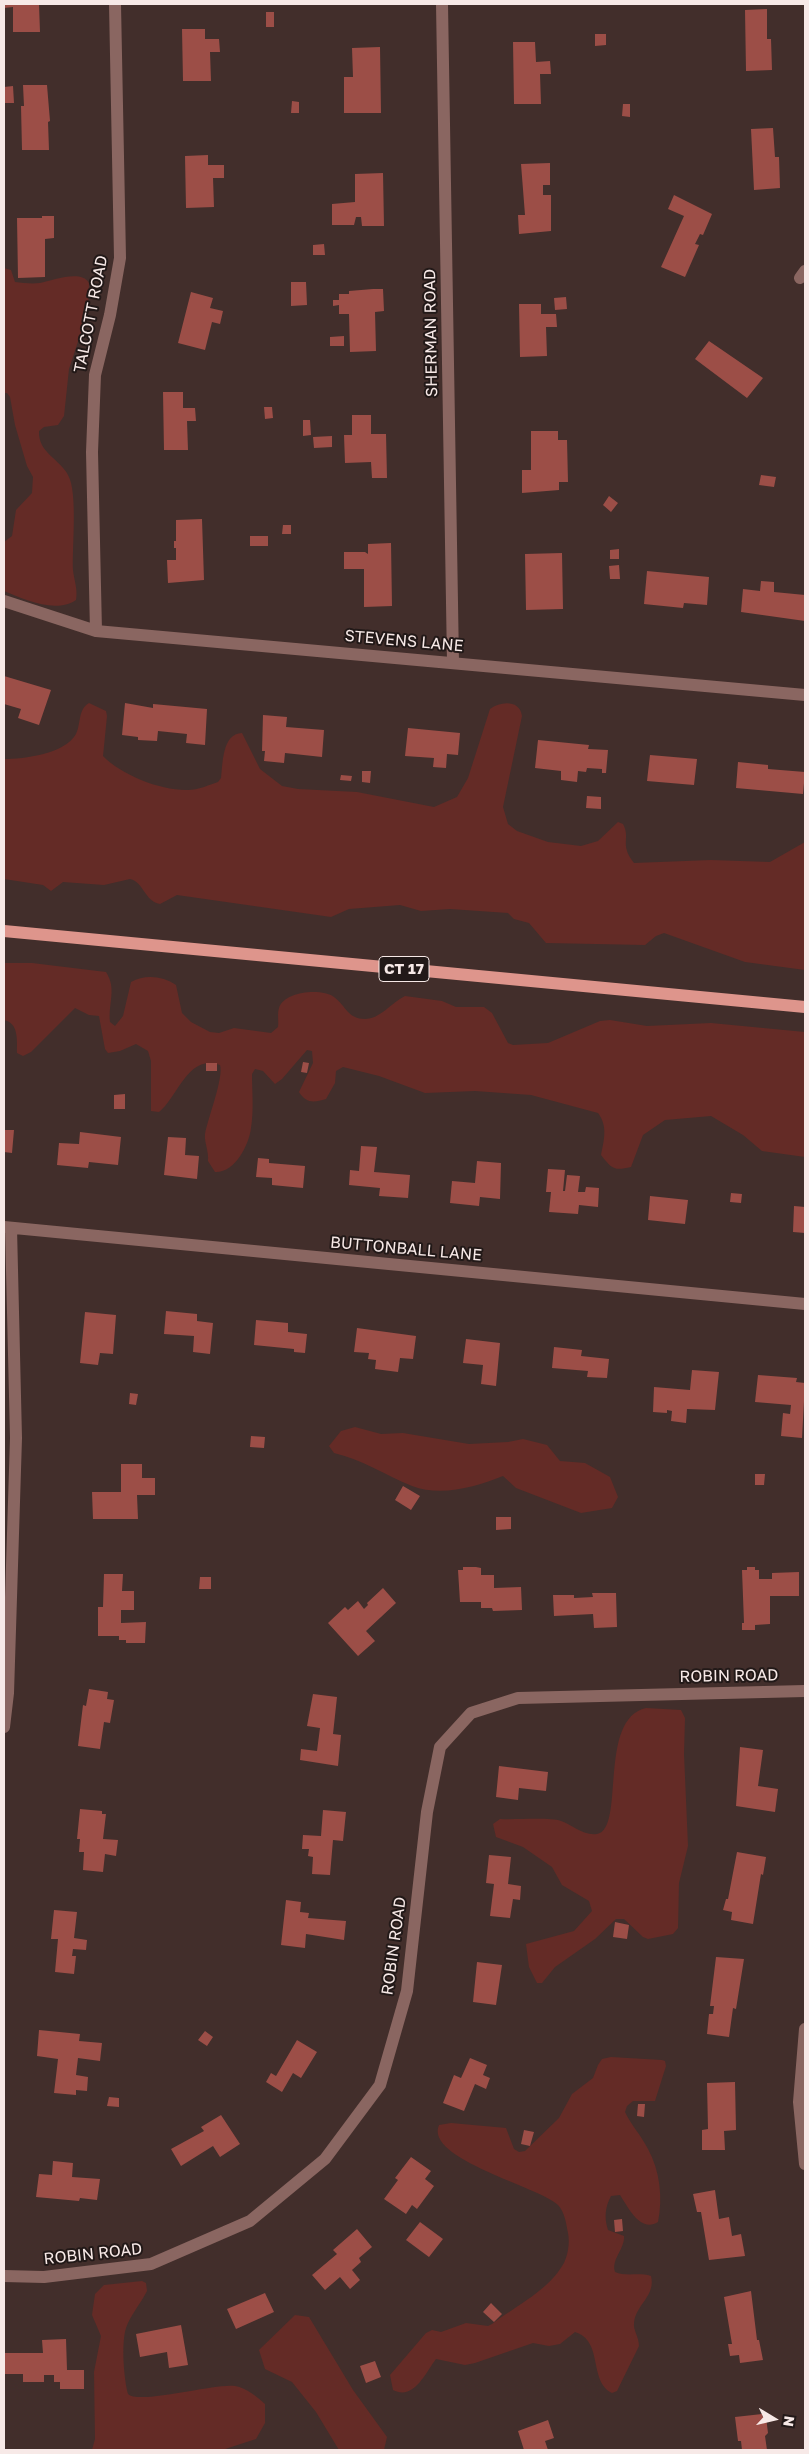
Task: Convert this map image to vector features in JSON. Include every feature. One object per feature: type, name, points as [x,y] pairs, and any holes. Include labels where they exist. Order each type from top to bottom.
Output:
[{"type":"main road","name":"CT 17","points":[[4,931],[805,1007]]},
{"type":"street","name":"TALCOTT ROAD","points":[[96,630],[92,452],[95,375],[110,315],[120,258],[115,4]]},
{"type":"street","name":"SHERMAN ROAD","points":[[442,4],[453,662]]},
{"type":"street","name":"STEVENS LANE","points":[[4,602],[96,630],[805,695]]},
{"type":"street","name":"BUTTONBALL LANE","points":[[7,1228],[805,1304]]},
{"type":"street","points":[[4,1727],[8,1693],[16,1438],[7,1228]]},
{"type":"street","name":"ROBIN ROAD","points":[[4,2276],[44,2277],[151,2264],[250,2221],[326,2159],[380,2085],[407,1991],[427,1812],[440,1747],[471,1713],[518,1698],[805,1691]]},
{"type":"street","points":[[805,2029],[800,2102],[805,2164]]},
{"type":"shaded area","points":[[4,268],[11,270],[15,282],[40,283],[73,276],[85,279],[89,283],[88,311],[69,369],[64,416],[58,425],[44,427],[39,431],[42,445],[68,475],[73,494],[73,570],[76,600],[59,606],[40,604],[4,591],[4,542],[12,536],[16,510],[32,493],[33,477],[27,466],[15,425],[10,397],[7,393],[4,393]]},
{"type":"shaded area","points":[[89,703],[106,711],[103,756],[120,769],[154,785],[188,790],[218,782],[221,778],[223,757],[227,744],[235,735],[242,733],[260,769],[282,786],[298,789],[357,792],[434,807],[457,797],[468,778],[490,709],[504,703],[514,705],[521,711],[522,716],[503,807],[508,824],[517,831],[548,842],[581,846],[598,841],[618,822],[623,824],[625,829],[627,851],[634,863],[711,860],[770,862],[805,842],[805,970],[745,962],[664,933],[656,936],[645,945],[546,943],[529,923],[514,919],[508,913],[450,909],[421,911],[400,905],[349,909],[331,917],[177,895],[160,904],[151,899],[135,881],[130,879],[104,885],[63,882],[51,891],[43,885],[4,879],[4,759],[43,754],[54,751],[71,741],[78,730],[81,713]]},
{"type":"shaded area","points":[[4,963],[32,963],[106,972],[112,990],[110,1022],[115,1026],[123,1016],[131,982],[136,979],[154,977],[176,985],[182,1013],[191,1022],[210,1032],[219,1033],[234,1028],[271,1033],[278,1027],[278,1010],[282,1002],[295,995],[313,992],[328,994],[334,997],[355,1017],[365,1019],[381,1014],[405,996],[442,1001],[456,1007],[484,1007],[492,1013],[508,1043],[513,1045],[548,1043],[600,1021],[610,1020],[647,1026],[711,1023],[805,1032],[805,1157],[762,1151],[743,1135],[711,1116],[665,1120],[643,1135],[631,1167],[617,1169],[611,1166],[601,1155],[604,1128],[598,1113],[531,1095],[475,1091],[425,1093],[379,1076],[343,1067],[336,1071],[335,1083],[326,1099],[317,1101],[307,1100],[299,1092],[313,1063],[312,1051],[307,1050],[282,1079],[275,1084],[263,1071],[255,1069],[252,1074],[250,1135],[244,1150],[235,1163],[229,1168],[215,1172],[208,1161],[205,1134],[220,1079],[220,1065],[209,1063],[200,1065],[185,1078],[159,1112],[151,1111],[151,1061],[148,1051],[136,1044],[120,1051],[108,1053],[105,1049],[99,1016],[89,1015],[75,1008],[31,1052],[23,1056],[17,1053],[15,1029],[9,1022],[4,1020]]},
{"type":"shaded area","points":[[355,1427],[381,1434],[403,1433],[469,1444],[508,1442],[523,1439],[547,1445],[560,1461],[585,1463],[610,1477],[618,1497],[612,1508],[581,1513],[516,1488],[503,1476],[470,1487],[446,1491],[423,1489],[334,1453],[329,1446],[341,1431]]},
{"type":"shaded area","points":[[646,1708],[681,1710],[685,1718],[684,1754],[688,1846],[679,1883],[678,1928],[673,1934],[648,1939],[643,1937],[624,1919],[616,1919],[595,1939],[555,1967],[542,1983],[537,1983],[529,1967],[526,1944],[574,1931],[592,1911],[589,1901],[562,1885],[552,1867],[523,1847],[496,1837],[493,1824],[500,1819],[549,1819],[561,1821],[578,1830],[592,1834],[597,1834],[605,1828],[610,1814],[617,1751],[622,1732],[631,1716]]},
{"type":"shaded area","points":[[611,2057],[662,2060],[665,2061],[666,2066],[655,2101],[633,2101],[627,2106],[625,2112],[652,2157],[658,2175],[660,2204],[658,2222],[646,2224],[640,2221],[631,2212],[620,2195],[611,2196],[606,2208],[608,2230],[624,2236],[624,2241],[616,2258],[615,2272],[651,2276],[652,2283],[648,2295],[638,2310],[634,2323],[639,2346],[617,2391],[612,2393],[600,2380],[590,2344],[584,2337],[575,2332],[560,2344],[549,2346],[533,2343],[465,2365],[436,2359],[424,2377],[413,2388],[407,2392],[393,2390],[390,2375],[426,2333],[432,2330],[441,2332],[466,2323],[488,2326],[492,2324],[550,2282],[567,2256],[569,2237],[566,2222],[558,2205],[547,2198],[465,2161],[449,2149],[439,2137],[439,2125],[451,2123],[506,2128],[514,2149],[519,2152],[525,2151],[559,2118],[572,2094],[593,2078],[602,2059]]},
{"type":"shaded area","points":[[142,2281],[146,2283],[147,2291],[130,2319],[124,2335],[125,2380],[128,2394],[135,2397],[147,2397],[225,2386],[239,2387],[252,2393],[265,2404],[265,2423],[256,2439],[222,2450],[92,2450],[95,2439],[94,2372],[101,2336],[92,2315],[95,2294],[104,2285]]},
{"type":"shaded area","points":[[295,2315],[309,2317],[353,2390],[387,2437],[384,2450],[339,2450],[316,2412],[292,2382],[265,2369],[259,2350]]},
{"type":"building","points":[[4,4],[39,4],[40,32],[13,32],[13,7],[4,8]]},
{"type":"building","points":[[767,9],[767,39],[771,39],[772,70],[746,71],[745,10]]},
{"type":"building","points":[[266,12],[274,12],[274,27],[266,27]]},
{"type":"building","points":[[182,29],[205,29],[205,39],[219,39],[220,52],[210,52],[211,81],[183,81]]},
{"type":"building","points":[[595,34],[606,34],[606,45],[595,46]]},
{"type":"building","points":[[513,42],[535,42],[536,62],[550,61],[551,74],[540,74],[541,104],[514,104]]},
{"type":"building","points":[[380,47],[381,113],[344,113],[344,77],[353,77],[352,48]]},
{"type":"building","points":[[23,85],[47,85],[50,121],[48,122],[49,150],[22,150],[21,106],[24,106]]},
{"type":"building","points":[[13,86],[14,103],[4,103],[4,87]]},
{"type":"building","points":[[292,101],[299,102],[299,113],[291,113]]},
{"type":"building","points":[[623,104],[630,104],[630,117],[622,116]]},
{"type":"building","points":[[773,128],[775,157],[779,157],[780,188],[754,190],[751,129]]},
{"type":"building","points":[[208,155],[208,165],[224,165],[224,178],[213,178],[214,207],[186,208],[185,156]]},
{"type":"building","points":[[550,163],[550,185],[543,185],[543,195],[551,195],[551,231],[519,234],[518,215],[525,215],[521,164]]},
{"type":"building","points":[[383,173],[384,226],[362,226],[361,217],[356,217],[354,225],[332,225],[332,204],[355,202],[355,174]]},
{"type":"building","points":[[674,195],[712,214],[703,235],[700,234],[695,244],[699,245],[685,277],[661,267],[684,216],[668,209]]},
{"type":"building","points":[[42,216],[54,216],[54,238],[45,239],[45,277],[18,278],[17,218],[42,218]]},
{"type":"building","points":[[324,244],[325,255],[313,255],[313,245]]},
{"type":"building","points":[[291,282],[306,282],[307,305],[291,306]]},
{"type":"building","points":[[383,289],[384,311],[375,312],[376,351],[350,352],[349,314],[339,314],[339,305],[333,306],[333,300],[339,300],[339,294],[349,294],[349,291]]},
{"type":"building","points":[[191,292],[213,298],[210,308],[223,311],[220,324],[212,322],[205,350],[178,343]]},
{"type":"building","points":[[566,297],[567,309],[555,310],[554,298]]},
{"type":"building","points":[[519,304],[541,304],[541,314],[556,314],[557,327],[546,327],[547,356],[520,357]]},
{"type":"building","points":[[344,336],[344,346],[330,346],[330,337]]},
{"type":"building","points":[[709,341],[763,378],[747,398],[695,359]]},
{"type":"building","points":[[163,392],[183,392],[183,408],[195,408],[196,421],[187,421],[188,450],[164,450]]},
{"type":"building","points":[[264,407],[272,407],[273,418],[265,419]]},
{"type":"building","points":[[352,415],[371,415],[371,434],[386,434],[387,478],[372,478],[371,462],[345,463],[344,435],[352,435]]},
{"type":"building","points":[[303,420],[310,420],[311,435],[303,436]]},
{"type":"building","points":[[531,431],[558,431],[558,440],[567,440],[568,482],[559,482],[559,490],[522,493],[522,470],[531,470]]},
{"type":"building","points":[[332,436],[332,447],[314,448],[313,437]]},
{"type":"building","points":[[761,475],[776,477],[774,487],[759,485]]},
{"type":"building","points":[[609,496],[618,503],[611,512],[603,505]]},
{"type":"building","points":[[202,519],[204,580],[168,583],[167,560],[176,560],[174,541],[176,541],[176,520]]},
{"type":"building","points":[[283,525],[291,525],[291,534],[282,534]]},
{"type":"building","points":[[250,536],[268,536],[268,546],[250,546]]},
{"type":"building","points":[[391,543],[392,606],[364,607],[364,569],[344,569],[344,552],[365,552],[368,554],[368,544]]},
{"type":"building","points":[[619,549],[619,559],[610,559],[610,550]]},
{"type":"building","points":[[562,553],[563,609],[526,610],[525,554]]},
{"type":"building","points":[[619,565],[620,579],[610,579],[609,566]]},
{"type":"building","points":[[647,571],[709,577],[707,605],[684,603],[683,608],[644,604]]},
{"type":"building","points":[[761,581],[774,582],[774,592],[805,595],[805,621],[741,612],[743,589],[760,591]]},
{"type":"building","points":[[4,676],[51,690],[39,725],[18,718],[21,709],[4,704]]},
{"type":"building","points":[[125,703],[153,708],[153,704],[207,709],[205,745],[186,743],[187,734],[158,731],[157,741],[138,740],[138,737],[122,735]]},
{"type":"building","points":[[263,715],[287,717],[286,727],[324,730],[322,757],[285,753],[284,763],[264,761],[265,751],[262,751]]},
{"type":"building","points":[[408,728],[460,733],[458,755],[447,754],[446,768],[433,767],[434,758],[405,756]]},
{"type":"building","points":[[538,740],[589,745],[588,749],[608,750],[606,773],[602,773],[602,769],[587,768],[586,772],[578,771],[577,782],[561,780],[561,771],[535,768]]},
{"type":"building","points":[[650,755],[697,759],[694,785],[647,781]]},
{"type":"building","points":[[738,762],[768,765],[768,769],[805,772],[803,794],[736,788]]},
{"type":"building","points":[[362,771],[371,771],[370,783],[362,782]]},
{"type":"building","points":[[341,775],[352,776],[351,781],[340,780]]},
{"type":"building","points":[[587,796],[601,797],[601,809],[586,808]]},
{"type":"building","points":[[303,1062],[309,1063],[307,1073],[301,1072]]},
{"type":"building","points":[[206,1063],[217,1063],[217,1071],[206,1071]]},
{"type":"building","points":[[125,1094],[125,1109],[114,1109],[114,1095]]},
{"type":"building","points":[[4,1130],[14,1130],[12,1153],[4,1152]]},
{"type":"building","points":[[80,1132],[121,1137],[118,1165],[89,1162],[88,1168],[57,1165],[59,1143],[79,1144]]},
{"type":"building","points":[[168,1137],[186,1138],[185,1155],[199,1156],[197,1179],[164,1175]]},
{"type":"building","points":[[361,1146],[377,1147],[374,1172],[410,1175],[408,1198],[379,1196],[380,1188],[349,1185],[350,1170],[359,1171]]},
{"type":"building","points":[[258,1158],[269,1159],[269,1163],[305,1166],[303,1188],[272,1185],[272,1178],[256,1177]]},
{"type":"building","points":[[477,1161],[501,1163],[500,1199],[480,1197],[479,1206],[450,1203],[452,1181],[475,1183]]},
{"type":"building","points":[[548,1169],[565,1170],[563,1191],[565,1191],[567,1175],[580,1176],[578,1192],[585,1192],[586,1187],[599,1188],[598,1207],[579,1205],[578,1214],[549,1212],[551,1192],[546,1192]]},
{"type":"building","points":[[731,1193],[742,1194],[741,1203],[730,1202]]},
{"type":"building","points":[[650,1196],[688,1200],[685,1224],[648,1220]]},
{"type":"building","points":[[794,1206],[805,1207],[805,1233],[793,1232]]},
{"type":"building","points":[[166,1311],[197,1314],[197,1321],[213,1323],[210,1354],[193,1352],[194,1336],[164,1334]]},
{"type":"building","points":[[85,1312],[116,1315],[113,1354],[100,1353],[98,1365],[80,1363]]},
{"type":"building","points":[[256,1320],[288,1323],[288,1332],[307,1334],[305,1353],[294,1352],[294,1349],[254,1345]]},
{"type":"building","points":[[357,1328],[416,1336],[413,1359],[400,1358],[398,1372],[375,1369],[376,1360],[368,1359],[369,1353],[354,1352]]},
{"type":"building","points":[[466,1339],[500,1343],[496,1386],[481,1384],[483,1365],[463,1363]]},
{"type":"building","points":[[554,1347],[582,1350],[581,1356],[609,1359],[607,1378],[587,1377],[588,1371],[552,1368]]},
{"type":"building","points":[[692,1370],[719,1372],[715,1410],[687,1409],[686,1423],[671,1421],[672,1411],[667,1410],[667,1413],[653,1412],[654,1387],[690,1390]]},
{"type":"building","points":[[758,1375],[797,1378],[796,1382],[805,1383],[802,1438],[781,1436],[783,1413],[790,1414],[791,1405],[755,1402]]},
{"type":"building","points":[[130,1393],[138,1394],[136,1405],[129,1404]]},
{"type":"building","points":[[251,1436],[265,1437],[264,1448],[250,1447]]},
{"type":"building","points":[[121,1464],[142,1464],[142,1478],[155,1478],[155,1495],[137,1495],[138,1519],[93,1519],[92,1492],[121,1492]]},
{"type":"building","points":[[755,1474],[765,1474],[764,1485],[755,1485]]},
{"type":"building","points":[[403,1486],[420,1496],[411,1510],[395,1500]]},
{"type":"building","points":[[496,1517],[511,1517],[511,1529],[496,1530]]},
{"type":"building","points":[[463,1567],[481,1568],[481,1575],[494,1575],[494,1588],[521,1587],[522,1610],[493,1611],[492,1608],[481,1608],[481,1602],[460,1602],[458,1570],[463,1570]]},
{"type":"building","points":[[747,1567],[755,1567],[755,1570],[759,1570],[759,1579],[772,1579],[772,1573],[799,1572],[799,1596],[770,1596],[770,1624],[755,1625],[755,1630],[742,1630],[742,1623],[744,1623],[742,1570],[747,1570]]},
{"type":"building","points":[[104,1574],[123,1574],[122,1591],[134,1591],[134,1610],[121,1610],[121,1623],[146,1622],[145,1643],[126,1643],[126,1640],[119,1640],[119,1636],[98,1636],[98,1607],[103,1607]]},
{"type":"building","points":[[200,1577],[211,1577],[211,1589],[199,1589]]},
{"type":"building","points":[[383,1588],[396,1603],[366,1631],[375,1641],[358,1656],[328,1623],[345,1607],[348,1610],[358,1601],[364,1609],[368,1605],[367,1603]]},
{"type":"building","points":[[592,1593],[616,1593],[617,1627],[594,1628],[593,1614],[554,1616],[553,1595],[574,1595],[574,1598],[593,1597]]},
{"type":"building","points":[[89,1689],[108,1692],[107,1699],[114,1700],[110,1723],[104,1722],[100,1749],[78,1746],[83,1705],[86,1706]]},
{"type":"building","points":[[313,1694],[337,1697],[333,1734],[341,1735],[338,1766],[300,1760],[301,1749],[317,1751],[320,1728],[307,1726]]},
{"type":"building","points":[[740,1747],[763,1750],[758,1786],[778,1789],[775,1812],[736,1806]]},
{"type":"building","points":[[499,1766],[548,1772],[546,1791],[519,1788],[518,1800],[496,1797]]},
{"type":"building","points":[[80,1809],[102,1811],[102,1814],[106,1814],[103,1839],[118,1840],[116,1856],[105,1854],[103,1872],[83,1870],[84,1852],[79,1852],[80,1839],[77,1839]]},
{"type":"building","points":[[323,1810],[346,1812],[343,1841],[333,1840],[330,1875],[312,1874],[313,1857],[308,1856],[309,1849],[302,1849],[303,1835],[321,1836]]},
{"type":"building","points":[[737,1852],[766,1857],[763,1875],[761,1874],[753,1924],[731,1920],[732,1912],[723,1910],[726,1899],[728,1899]]},
{"type":"building","points":[[489,1855],[511,1857],[508,1884],[521,1886],[520,1900],[513,1899],[510,1918],[490,1916],[494,1884],[486,1883]]},
{"type":"building","points":[[286,1900],[301,1902],[300,1912],[309,1913],[308,1918],[346,1921],[344,1940],[306,1934],[305,1948],[281,1945]]},
{"type":"building","points":[[54,1910],[77,1912],[74,1938],[87,1940],[86,1950],[73,1949],[72,1956],[76,1956],[74,1974],[55,1972],[58,1939],[51,1939]]},
{"type":"building","points":[[615,1922],[629,1925],[627,1939],[613,1937]]},
{"type":"building","points":[[716,1957],[744,1959],[736,2009],[733,2008],[729,2037],[707,2034],[709,2014],[713,2014],[714,2006],[710,2006]]},
{"type":"building","points":[[477,1962],[502,1965],[496,2005],[473,2002]]},
{"type":"building","points":[[39,2030],[80,2034],[79,2041],[102,2043],[100,2061],[78,2058],[76,2075],[88,2077],[87,2091],[76,2090],[76,2095],[54,2093],[58,2059],[37,2056]]},
{"type":"building","points":[[205,2031],[213,2037],[207,2046],[198,2040]]},
{"type":"building","points":[[297,2040],[317,2052],[301,2078],[293,2073],[282,2092],[266,2082],[271,2073],[276,2076]]},
{"type":"building","points":[[470,2058],[487,2065],[483,2075],[490,2078],[486,2089],[475,2084],[464,2111],[443,2103],[454,2075],[461,2078]]},
{"type":"building","points":[[735,2082],[736,2130],[724,2131],[725,2150],[702,2150],[702,2130],[708,2129],[707,2083]]},
{"type":"building","points":[[109,2097],[119,2098],[119,2107],[107,2106]]},
{"type":"building","points":[[638,2104],[645,2104],[644,2117],[637,2116]]},
{"type":"building","points":[[221,2115],[240,2144],[220,2157],[213,2146],[181,2166],[171,2149],[204,2131],[201,2127]]},
{"type":"building","points":[[524,2130],[534,2132],[530,2146],[521,2144]]},
{"type":"building","points":[[411,2157],[431,2171],[425,2179],[434,2186],[417,2209],[412,2205],[406,2214],[384,2199],[398,2180],[395,2178]]},
{"type":"building","points":[[53,2161],[73,2163],[72,2177],[100,2179],[97,2200],[80,2198],[79,2201],[36,2197],[39,2174],[52,2175]]},
{"type":"building","points":[[715,2190],[719,2219],[729,2217],[732,2236],[741,2234],[745,2256],[709,2260],[701,2212],[697,2212],[693,2194]]},
{"type":"building","points":[[622,2219],[623,2231],[615,2232],[614,2220]]},
{"type":"building","points":[[420,2222],[443,2239],[429,2257],[406,2240]]},
{"type":"building","points":[[357,2229],[372,2247],[359,2258],[361,2262],[352,2270],[360,2280],[350,2289],[340,2277],[325,2290],[312,2275],[337,2254],[333,2250]]},
{"type":"building","points":[[751,2291],[757,2340],[759,2340],[763,2360],[740,2363],[739,2355],[730,2356],[728,2344],[732,2344],[724,2297]]},
{"type":"building","points":[[265,2293],[274,2312],[236,2329],[227,2309]]},
{"type":"building","points":[[491,2303],[502,2314],[494,2322],[483,2312]]},
{"type":"building","points":[[181,2325],[188,2365],[169,2368],[167,2352],[140,2357],[136,2334]]},
{"type":"building","points":[[66,2339],[67,2370],[84,2370],[84,2389],[60,2389],[60,2382],[54,2382],[54,2375],[44,2375],[44,2382],[23,2382],[23,2374],[5,2374],[5,2353],[43,2353],[42,2340]]},
{"type":"building","points":[[375,2361],[381,2377],[366,2383],[360,2366]]},
{"type":"building","points":[[762,2414],[763,2417],[766,2417],[768,2433],[765,2436],[767,2450],[742,2450],[741,2441],[738,2441],[735,2417]]},
{"type":"building","points":[[548,2420],[554,2438],[545,2441],[548,2450],[524,2450],[518,2431]]}]
